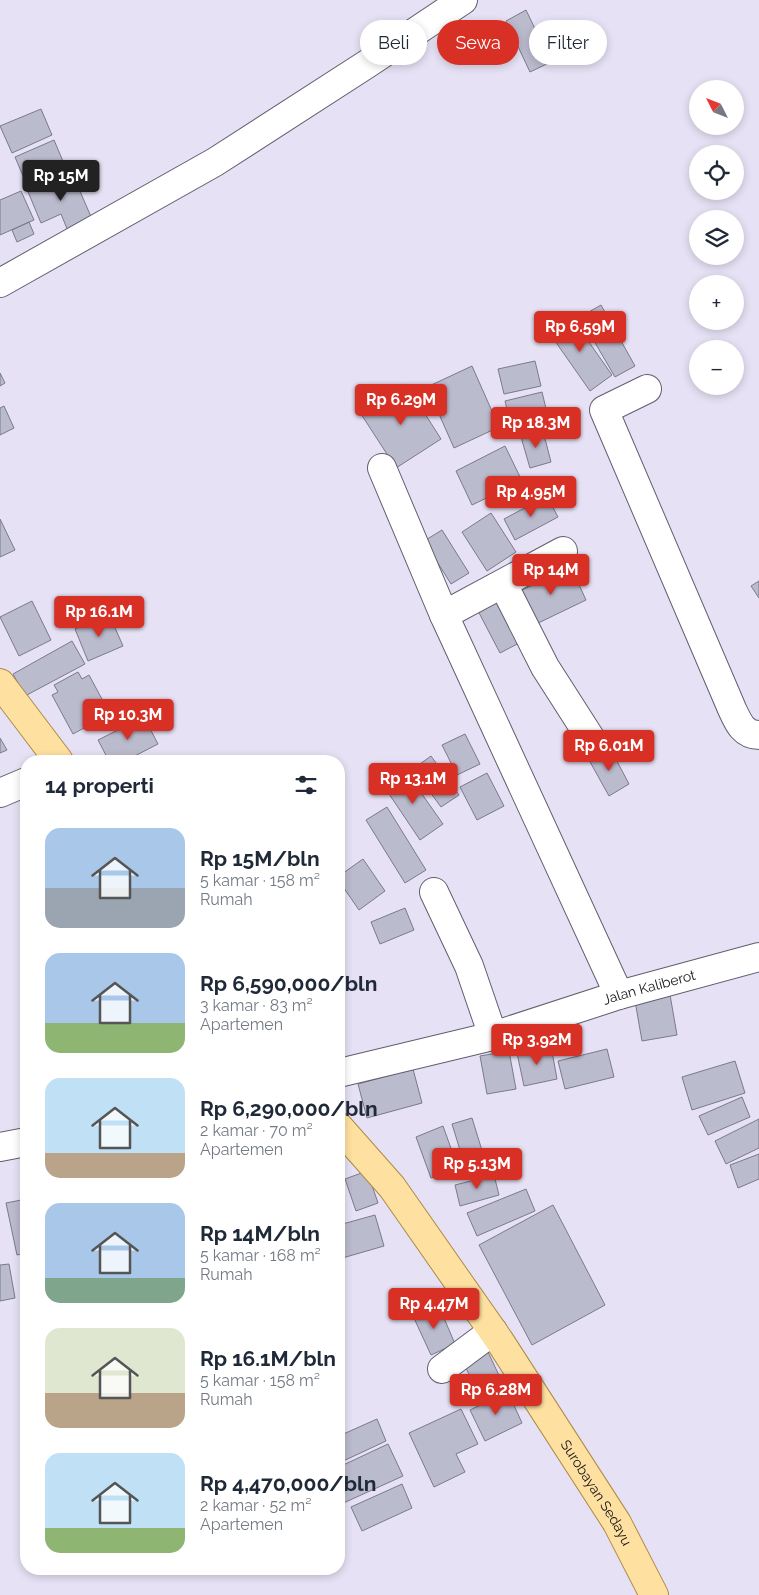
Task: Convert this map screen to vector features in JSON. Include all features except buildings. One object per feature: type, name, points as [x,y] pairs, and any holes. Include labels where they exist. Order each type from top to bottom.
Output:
[{"type":"main road","points":[[0,683],[54,755]]},
{"type":"main road","name":"Surobayan Sedayu","points":[[345,1134],[392,1187],[493,1331],[617,1523],[654,1595]]},
{"type":"street","points":[[0,283],[215,162],[368,64],[463,0]]},
{"type":"street","points":[[647,388],[604,410],[732,709],[746,732],[752,735],[759,735]]},
{"type":"street","points":[[382,468],[444,615],[619,995]]},
{"type":"street","points":[[444,615],[563,552]]},
{"type":"street","points":[[503,584],[545,667],[592,742]]},
{"type":"street","points":[[0,793],[20,785]]},
{"type":"street","points":[[434,892],[469,966],[493,1036]]},
{"type":"street","name":"Jalan Kaliberot","points":[[345,1073],[493,1036],[619,995],[759,957]]},
{"type":"street","points":[[0,1147],[20,1143]]},
{"type":"street","points":[[442,1369],[493,1331]]}]
